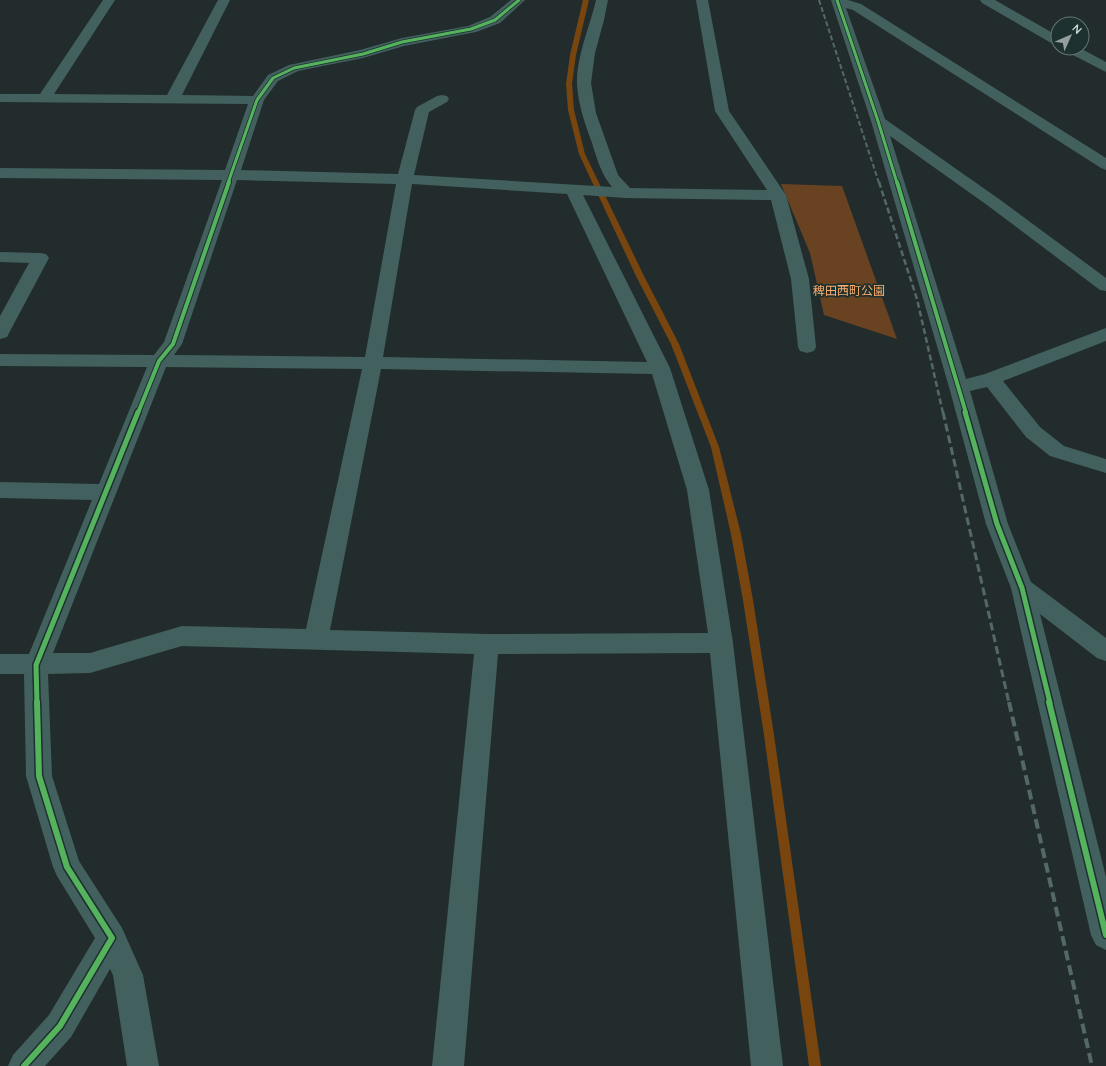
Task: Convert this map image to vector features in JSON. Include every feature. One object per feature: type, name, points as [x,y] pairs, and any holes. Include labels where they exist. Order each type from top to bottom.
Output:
[{"type":"street","points":[[44,99],[109,0]]},
{"type":"street","points":[[172,100],[224,0]]},
{"type":"street","points":[[143,1066],[128,975],[112,938],[67,867],[39,776],[36,665],[159,361],[173,344],[233,175],[257,100],[273,78],[294,68],[363,54],[402,42],[471,29],[495,20],[519,0]]},
{"type":"street","points":[[602,0],[598,20],[588,53],[584,83],[589,113],[611,176],[620,193]]},
{"type":"street","points":[[702,0],[722,111],[778,195],[800,279],[807,347]]},
{"type":"street","points":[[838,0],[878,121],[959,387],[997,524],[1022,588],[1106,935]]},
{"type":"street","points":[[838,0],[857,7],[1106,165]]},
{"type":"street","points":[[986,0],[1050,36]]},
{"type":"street","points":[[1084,56],[1106,68]]},
{"type":"street","points":[[0,98],[257,100]]},
{"type":"street","points":[[316,640],[373,363],[405,179],[422,110],[442,99]]},
{"type":"street","points":[[878,121],[994,202],[1106,286]]},
{"type":"street","points":[[0,173],[233,175],[405,179],[620,193],[778,195]]},
{"type":"street","points":[[578,191],[660,368],[698,490],[721,643],[767,1066]]},
{"type":"street","points":[[0,257],[40,258],[0,333]]},
{"type":"street","points":[[959,387],[991,379],[1106,334]]},
{"type":"street","points":[[0,360],[373,363],[660,368]]},
{"type":"street","points":[[991,379],[1033,432],[1057,451],[1106,466]]},
{"type":"street","points":[[0,490],[106,492]]},
{"type":"street","points":[[1022,588],[1106,651]]},
{"type":"street","points":[[0,664],[36,665],[90,663],[182,636],[488,644],[721,643]]},
{"type":"street","points":[[448,1066],[488,644]]},
{"type":"street","points":[[24,1066],[60,1026],[112,938]]},
{"type":"green space","name":"稗田西町公園","points":[[781,184],[842,186],[897,339],[824,315],[810,253]]},
{"type":"waterway","points":[[586,0],[573,55],[569,84],[571,110],[582,154],[640,276],[675,344],[715,447],[736,534],[748,600],[769,735],[815,1066]]},
{"type":"railway","points":[[819,0],[879,183]]},
{"type":"railway","points":[[879,182],[917,299],[943,413]]},
{"type":"railway","points":[[943,412],[1009,703]]},
{"type":"railway","points":[[1009,702],[1092,1066]]},
{"type":"cycle path","points":[[24,1066],[60,1026],[112,938],[67,867],[39,776],[36,665],[159,361],[173,344],[257,100],[273,78],[294,68],[363,54],[402,42],[471,29],[495,20],[519,0]]},
{"type":"cycle path","points":[[837,0],[878,121],[959,387],[997,524],[1022,588],[1106,935]]}]
